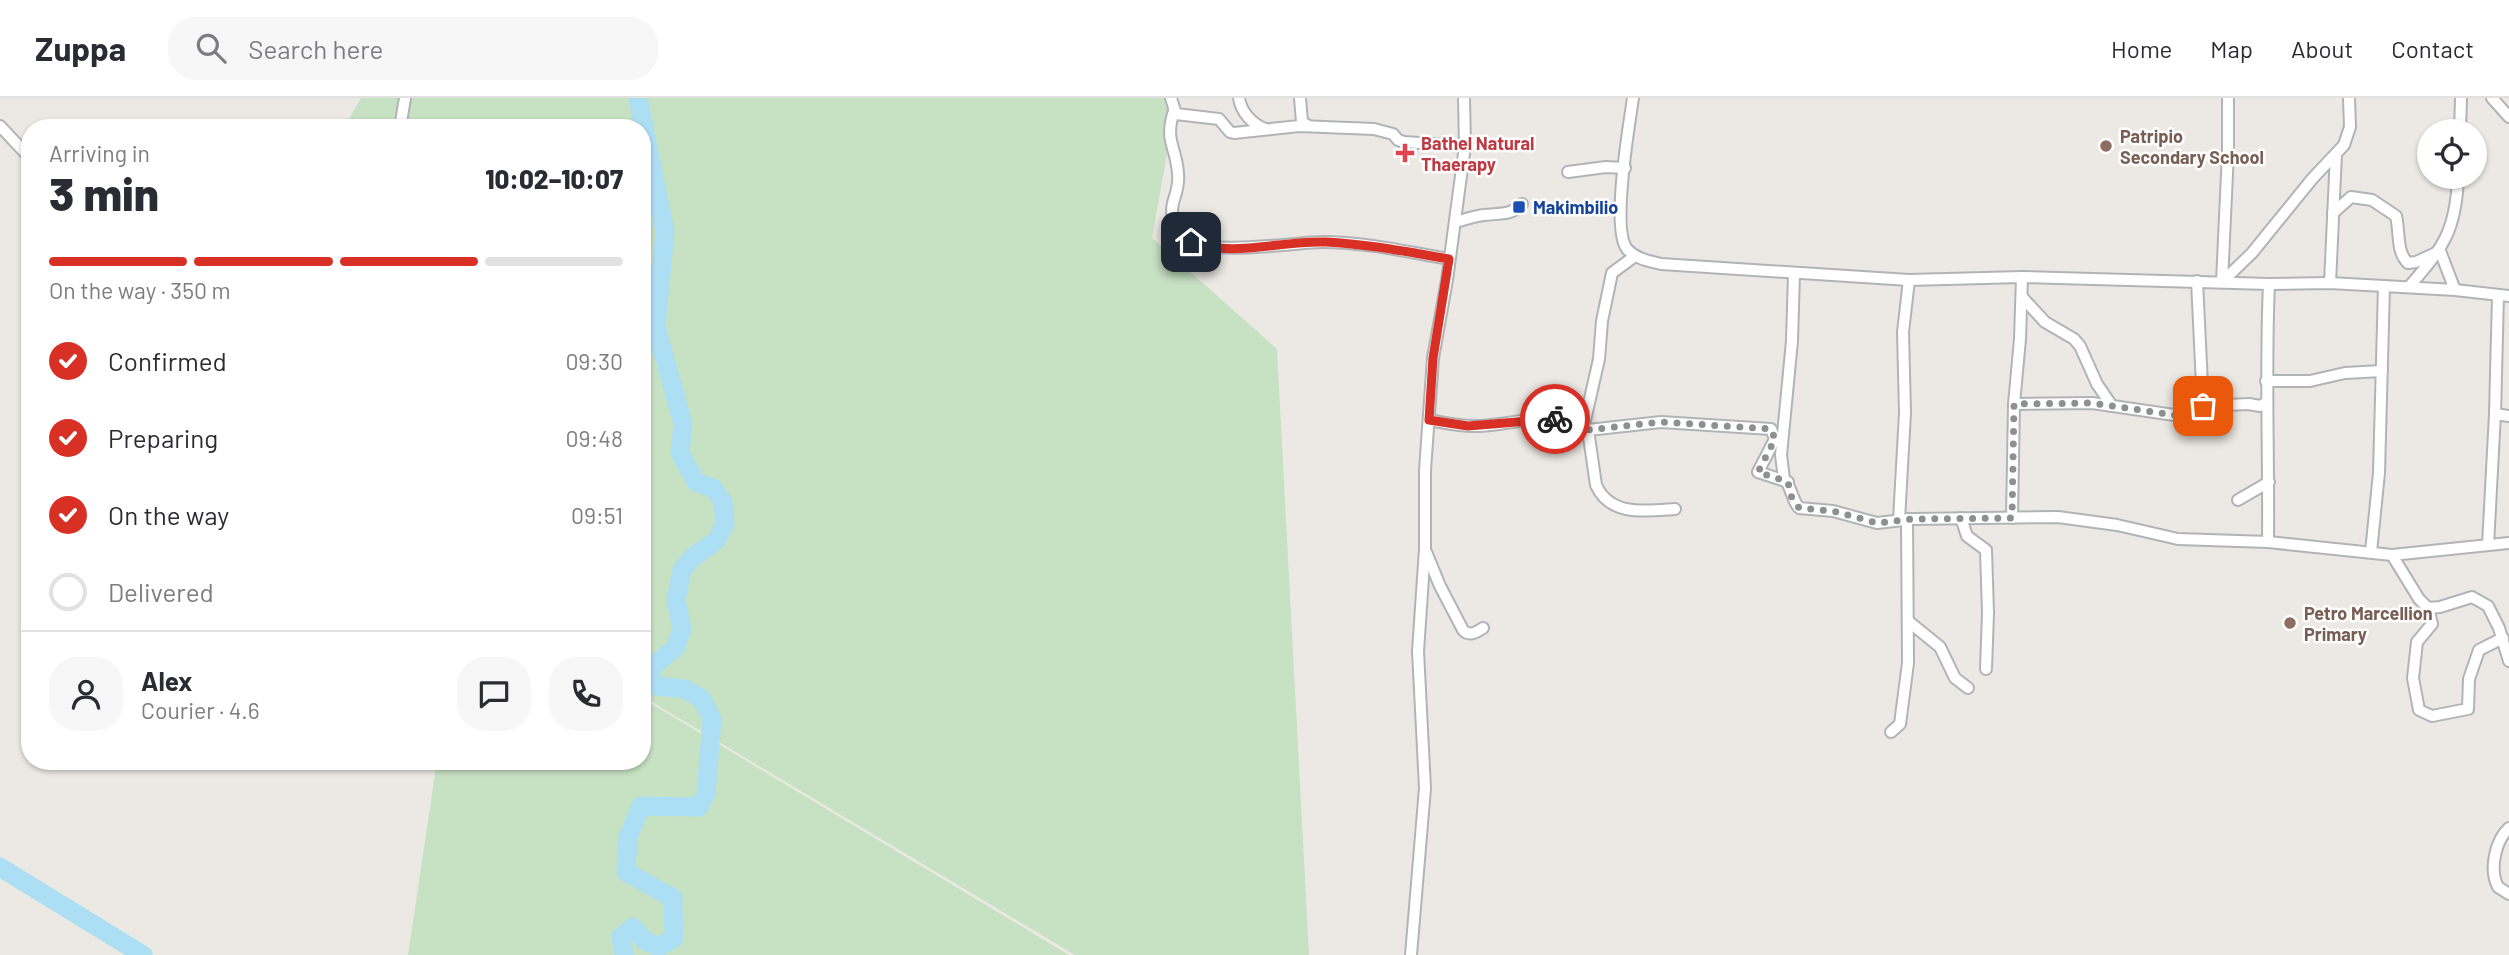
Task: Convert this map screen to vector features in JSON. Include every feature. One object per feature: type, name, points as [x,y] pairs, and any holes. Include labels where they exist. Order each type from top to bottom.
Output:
[{"type":"street","points":[[402,119],[405,98]]},
{"type":"street","points":[[1171,98],[1174,111],[1169,137],[1178,176],[1171,209],[1191,242],[1229,248],[1323,242],[1449,259]]},
{"type":"street","points":[[1240,98],[1242,107],[1254,125],[1267,130]]},
{"type":"street","points":[[1300,98],[1302,122],[1312,128]]},
{"type":"street","points":[[1411,955],[1425,788],[1418,651],[1429,420],[1433,358],[1465,146],[1464,98]]},
{"type":"street","points":[[1633,98],[1621,198],[1625,244],[1635,256],[1671,265],[1909,280],[2022,277],[2269,284],[2330,283],[2455,290],[2503,296],[2488,545]]},
{"type":"street","points":[[2222,282],[2228,98]]},
{"type":"street","points":[[2222,282],[2252,253],[2312,179],[2336,154],[2349,135],[2348,98]]},
{"type":"street","points":[[2460,119],[2461,98]]},
{"type":"street","points":[[2491,98],[2509,117]]},
{"type":"street","points":[[1174,111],[1178,114],[1219,118],[1230,132],[1234,133],[1299,126],[1374,129],[1388,132],[1404,142],[1465,146]]},
{"type":"street","points":[[0,126],[21,148]]},
{"type":"street","points":[[2330,283],[2336,154]]},
{"type":"street","points":[[1568,172],[1606,167],[1625,168]]},
{"type":"street","points":[[2409,287],[2440,251],[2452,222],[2456,189]]},
{"type":"street","points":[[2333,214],[2350,198],[2366,198],[2396,216],[2400,232],[2399,249],[2408,263],[2440,251]]},
{"type":"street","points":[[1455,222],[1484,215],[1506,214],[1522,204]]},
{"type":"street","points":[[2440,251],[2455,290]]},
{"type":"street","points":[[1635,256],[1612,273],[1586,428],[1596,485],[1608,501],[1635,511],[1675,509]]},
{"type":"street","points":[[1794,274],[1792,341],[1781,455],[1784,479],[1788,482],[1791,496],[1799,508],[1833,511],[1868,522],[2058,517],[2178,538],[2268,542],[2392,555],[2509,543]]},
{"type":"street","points":[[2012,518],[2014,404],[2022,277]]},
{"type":"street","points":[[1891,732],[1900,724],[1908,663],[1903,520],[1903,332],[1909,280]]},
{"type":"street","points":[[2197,281],[2203,406]]},
{"type":"street","points":[[2268,542],[2266,381],[2269,284]]},
{"type":"street","points":[[2371,552],[2378,483],[2384,286]]},
{"type":"street","points":[[2022,297],[2045,322],[2074,339],[2080,346],[2097,384],[2112,406]]},
{"type":"street","points":[[2266,381],[2314,381],[2344,373],[2382,371]]},
{"type":"street","points":[[2014,404],[2083,403],[2188,417],[2203,406],[2249,404],[2260,407],[2267,402]]},
{"type":"street","points":[[2495,414],[2509,416]]},
{"type":"street","points":[[1429,420],[1468,426],[1568,419],[1586,428],[1661,422],[1771,429],[1775,439],[1758,472],[1788,482]]},
{"type":"street","points":[[2238,500],[2269,482]]},
{"type":"street","points":[[1961,518],[1967,536],[1986,550],[1986,669]]},
{"type":"street","points":[[1424,549],[1463,630],[1468,634],[1483,628]]},
{"type":"street","points":[[2392,555],[2419,599],[2428,608],[2432,624],[2417,642],[2413,678],[2419,710],[2432,716],[2468,709],[2469,679],[2479,650],[2502,638]]},
{"type":"street","points":[[2428,608],[2472,597],[2488,606],[2509,661]]},
{"type":"street","points":[[1908,621],[1940,647],[1955,678],[1968,688]]},
{"type":"street","points":[[2509,828],[2497,848],[2494,874],[2498,887],[2509,894]]},
{"type":"green space","points":[[361,98],[1177,98],[1152,238],[1277,349],[1309,955],[1075,955],[651,701],[651,119],[349,119]]},
{"type":"green space","points":[[651,703],[1069,955],[408,955],[436,770],[651,770]]},
{"type":"waterway","points":[[638,98],[642,119]]},
{"type":"waterway","points":[[651,163],[665,232],[656,327],[683,424],[680,453],[696,482],[713,488],[723,502],[725,523],[717,540],[692,558],[682,570],[676,600],[682,629],[676,647],[651,668]]},
{"type":"waterway","points":[[624,955],[621,937],[633,927],[644,940],[659,947],[674,938],[673,898],[626,872],[628,838],[641,806],[699,807],[706,794],[712,719],[702,699],[685,689],[657,686],[651,677]]},
{"type":"waterway","points":[[0,867],[143,955]]},
{"type":"way so far","points":[[1555,419],[1578,421],[1588,430],[1641,422],[1771,429],[1775,439],[1758,472],[1788,482],[1793,501],[1799,508],[1833,511],[1877,523],[1912,519],[2012,518],[2014,404],[2092,403],[2188,417],[2203,406]]},
{"type":"place","name":"Patripio Secondary School","points":[[2106,146]]},
{"type":"place","name":"Bathel Natural Thaerapy","points":[[1405,153]]},
{"type":"place","name":"Makimbilio","points":[[1519,207]]},
{"type":"place","name":"Petro Marcellion Primary","points":[[2290,623]]},
{"type":"route","points":[[1191,242],[1229,248],[1323,242],[1449,259],[1433,358],[1429,420],[1459,426],[1489,426],[1555,419]]}]
